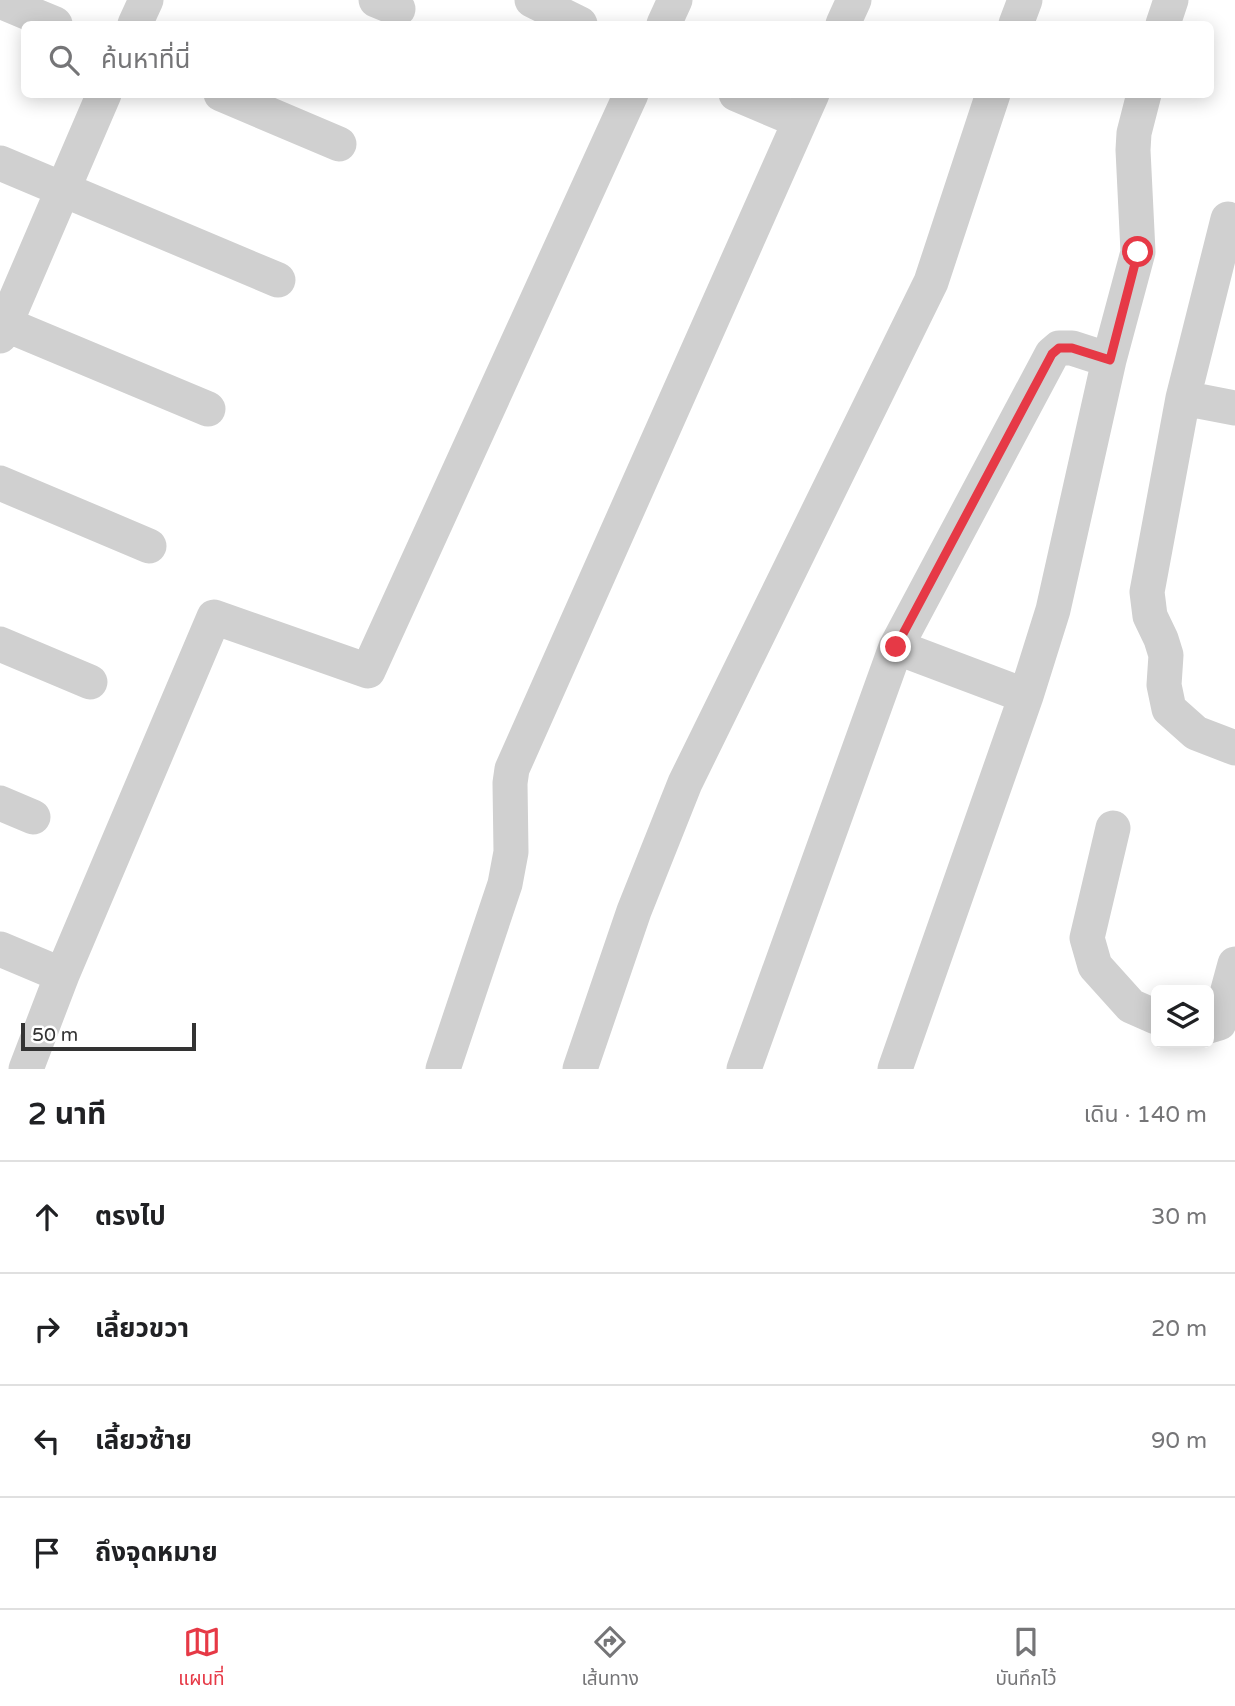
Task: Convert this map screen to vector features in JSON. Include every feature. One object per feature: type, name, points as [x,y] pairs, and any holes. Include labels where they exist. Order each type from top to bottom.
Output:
[{"type":"street","points":[[136,21],[146,0]]},
{"type":"street","points":[[532,0],[574,21]]},
{"type":"street","points":[[665,21],[675,0]]},
{"type":"street","points":[[844,21],[854,0]]},
{"type":"street","points":[[1017,21],[1024,0]]},
{"type":"street","points":[[1164,21],[1171,0]]},
{"type":"street","points":[[0,1],[48,21]]},
{"type":"street","points":[[102,98],[2,327],[208,409]]},
{"type":"street","points":[[230,98],[339,144]]},
{"type":"street","points":[[26,1069],[62,975],[214,617],[368,671],[629,98]]},
{"type":"street","points":[[443,1069],[505,884],[511,852],[509,783],[512,769],[806,108],[756,98]]},
{"type":"street","points":[[580,1069],[634,911],[685,783],[931,282],[992,98]]},
{"type":"street","points":[[894,1069],[1026,696],[1053,610],[1110,360],[1138,252],[1133,150],[1143,98]]},
{"type":"street","points":[[0,163],[278,280]]},
{"type":"street","points":[[1228,219],[1183,398],[1147,592],[1150,616],[1166,655],[1164,685],[1169,709],[1196,733],[1235,748]]},
{"type":"street","points":[[744,1069],[896,647],[1052,354],[1059,348],[1072,348],[1110,360]]},
{"type":"street","points":[[1183,398],[1235,408]]},
{"type":"street","points":[[0,483],[149,546]]},
{"type":"street","points":[[0,644],[90,682]]},
{"type":"street","points":[[896,647],[1026,696]]},
{"type":"street","points":[[0,803],[33,817]]},
{"type":"street","points":[[1113,828],[1087,938],[1095,966],[1131,1006],[1151,1015]]},
{"type":"street","points":[[0,950],[62,975]]},
{"type":"street","points":[[1221,1029],[1235,964]]},
{"type":"route","points":[[896,647],[1052,354],[1059,348],[1072,348],[1110,360],[1138,252]]}]
